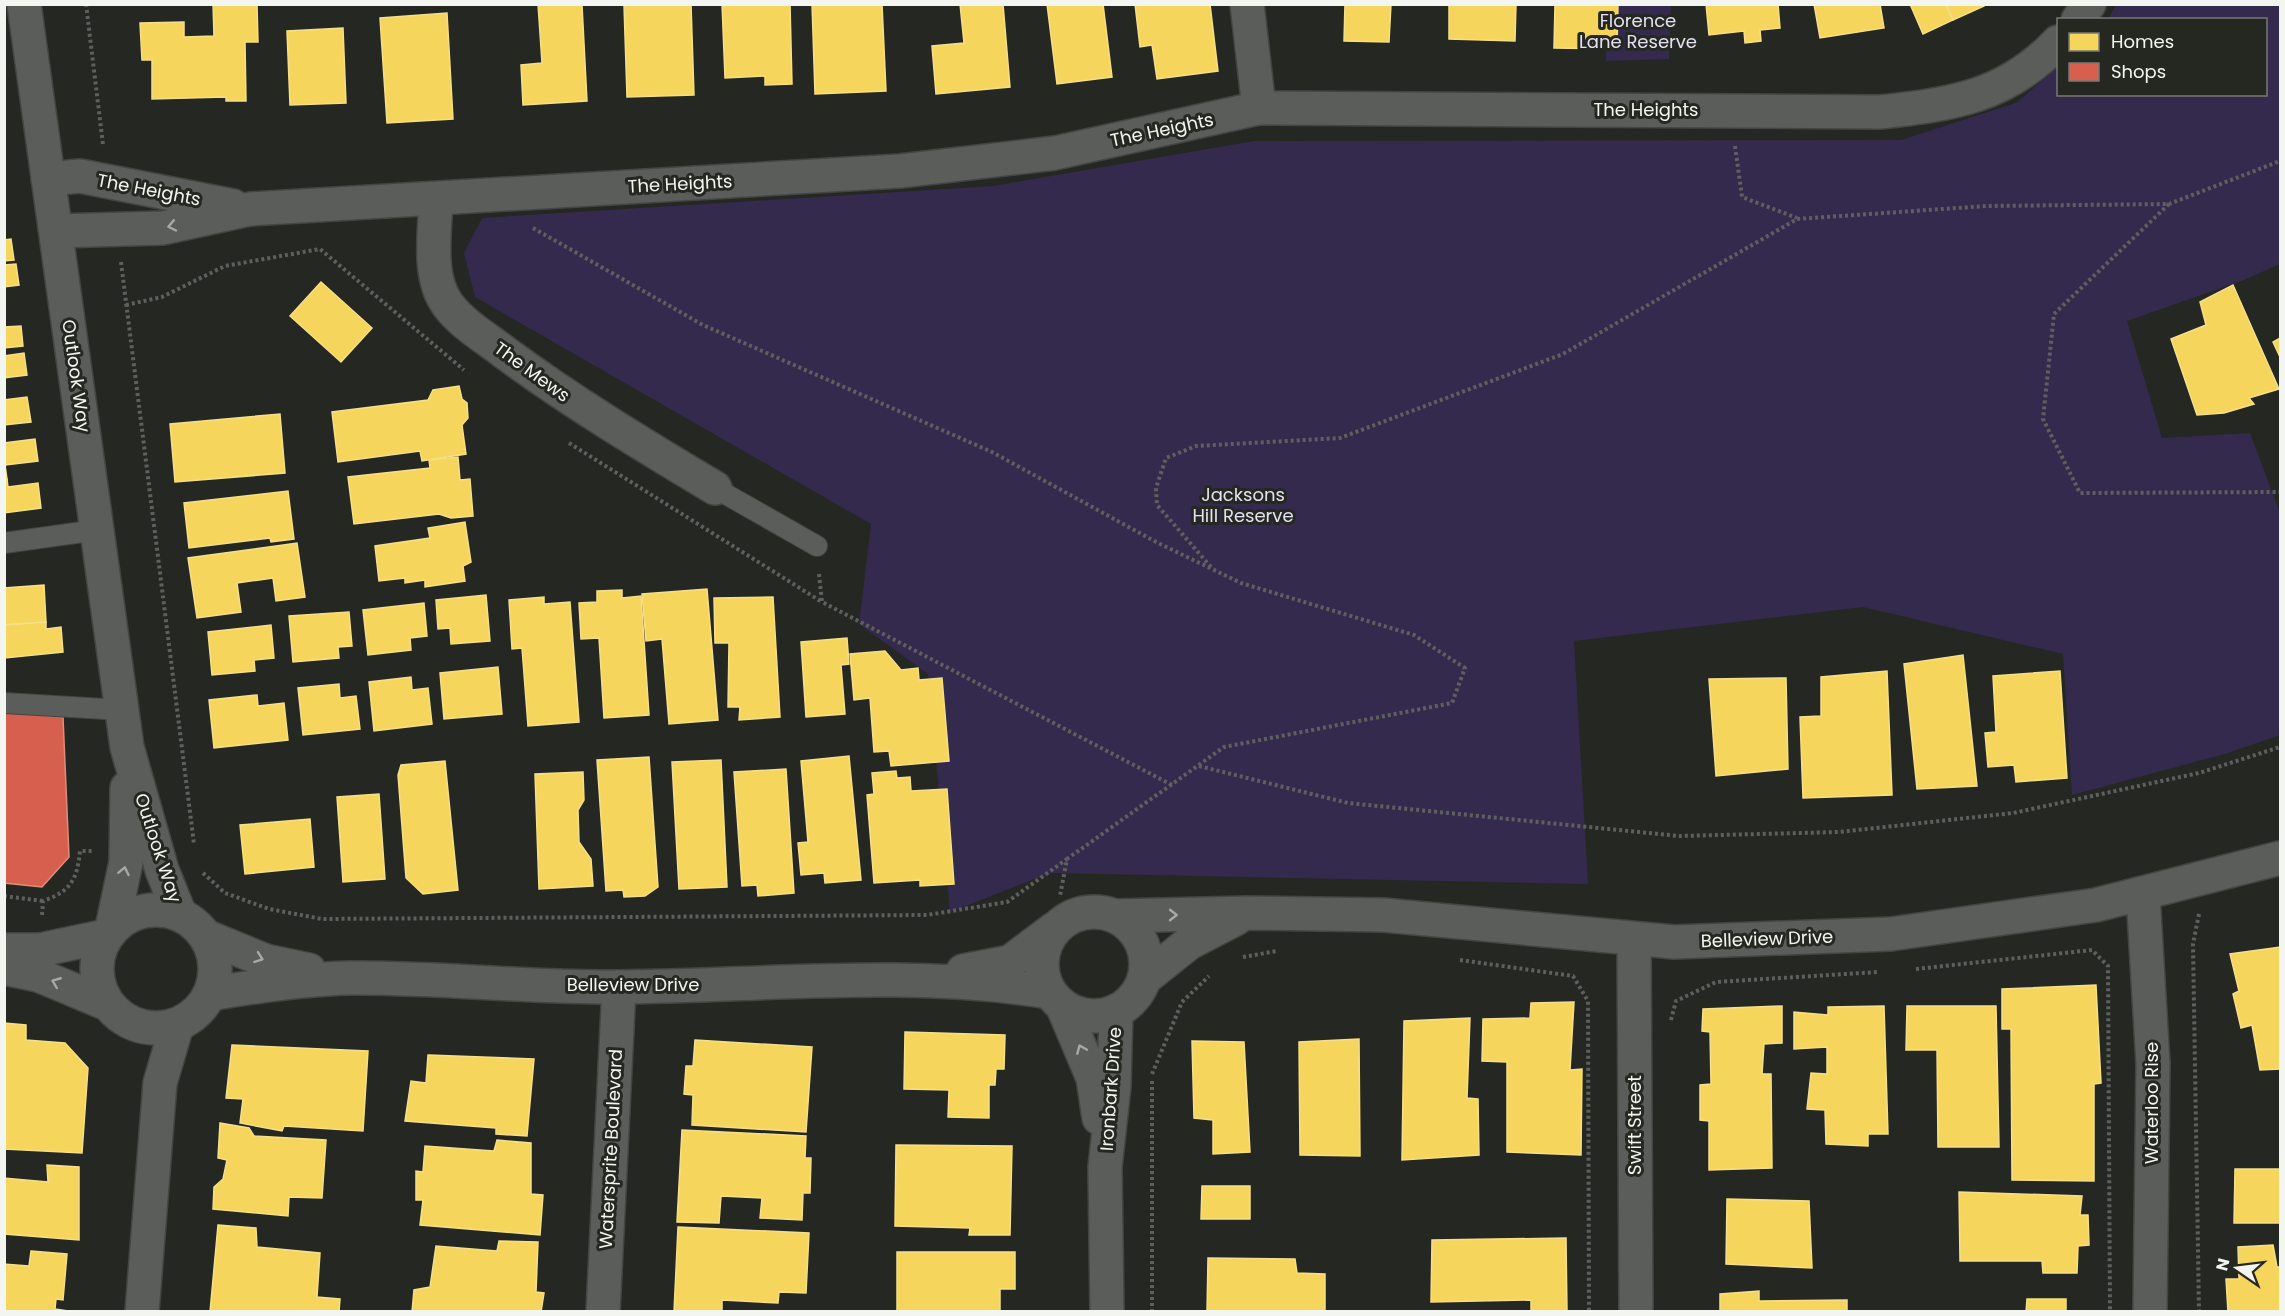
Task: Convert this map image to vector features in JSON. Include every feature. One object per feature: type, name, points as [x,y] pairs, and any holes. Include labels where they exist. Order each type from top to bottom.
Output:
[{"type":"street","name":"Outlook Way","points":[[24,4],[127,747],[162,870],[180,915]]},
{"type":"street","points":[[1247,4],[1259,108]]},
{"type":"street","points":[[2079,18],[2089,4]]},
{"type":"street","name":"The Heights","points":[[56,231],[163,228],[250,209],[912,170],[1055,153],[1259,108],[1880,112],[1929,106],[1973,96],[2017,79],[2057,43]]},
{"type":"street","name":"The Heights","points":[[48,179],[80,176],[250,209]]},
{"type":"street","name":"The Mews","points":[[436,198],[437,282],[448,305],[465,323],[562,394],[715,488]]},
{"type":"street","name":"Outlook Way","points":[[109,932],[126,862],[127,747]]},
{"type":"street","name":"Belleview Drive","points":[[1115,916],[1247,913],[1383,915],[1674,942],[1891,934],[2096,905],[2143,895],[2280,858]]},
{"type":"street","name":"Waterloo Rise","points":[[2143,895],[2153,1064],[2150,1311]]},
{"type":"street","points":[[4,968],[38,975],[105,1003],[136,1027],[158,1030],[177,1025],[193,1016],[210,994],[215,975],[213,955],[205,936],[195,924],[180,915],[159,910],[138,912],[124,918],[109,932],[99,950],[97,982],[105,1003]]},
{"type":"street","points":[[1099,911],[1128,923],[1140,942],[1146,963],[1144,979],[1129,1003],[1116,1011],[1089,1016],[1056,999],[1042,976],[1041,960],[1045,944],[1054,929],[1067,918],[1099,911]]},
{"type":"street","name":"Belleview Drive","points":[[1144,979],[1189,943],[1247,913]]},
{"type":"street","name":"Belleview Drive","points":[[917,980],[1010,962],[1054,929]]},
{"type":"street","points":[[4,950],[40,950],[109,932]]},
{"type":"street","name":"Belleview Drive","points":[[205,936],[266,961],[350,978]]},
{"type":"street","name":"Swift Street","points":[[1634,939],[1636,1311]]},
{"type":"street","name":"Belleview Drive","points":[[210,994],[267,984],[350,978],[619,987],[917,980],[1011,986],[1056,999]]},
{"type":"street","name":"Watersprite Boulevard","points":[[603,1311],[619,987]]},
{"type":"street","name":"Ironbark Drive","points":[[1056,999],[1093,1078],[1105,1167],[1107,1311]]},
{"type":"street","name":"Ironbark Drive","points":[[1105,1167],[1114,1086],[1116,1011]]},
{"type":"street","points":[[142,1311],[160,1083],[177,1025]]},
{"type":"street","points":[[136,1027],[148,1078],[152,1167]]},
{"type":"lane","points":[[715,488],[817,546]]},
{"type":"lane","points":[[4,543],[98,530]]},
{"type":"lane","points":[[4,704],[122,710]]},
{"type":"path","points":[[86,4],[108,182]]},
{"type":"path","points":[[1730,111],[1742,196],[1797,219]]},
{"type":"path","points":[[1214,570],[1157,505],[1155,488],[1166,458],[1196,446],[1340,438],[1563,354],[1797,219],[1986,206],[2169,204],[2280,160]]},
{"type":"path","points":[[2169,204],[2054,314],[2043,419],[2080,493],[2280,492]]},
{"type":"path","points":[[197,868],[225,893],[269,909],[322,919],[927,915],[1007,902],[1224,747],[1452,703],[1465,668],[1414,635],[1241,583],[1156,542],[992,452],[703,325],[529,226]]},
{"type":"path","points":[[117,230],[195,852]]},
{"type":"path","points":[[126,305],[162,297],[225,266],[320,249],[446,358],[474,377]]},
{"type":"path","points":[[565,440],[822,602],[1172,785]]},
{"type":"path","points":[[817,546],[822,602]]},
{"type":"path","points":[[1198,765],[1348,803],[1678,836],[1839,832],[2013,813],[2199,773],[2280,747]]},
{"type":"path","points":[[1054,929],[1067,859]]},
{"type":"path","points":[[4,896],[43,901]]},
{"type":"path","points":[[2199,1311],[2193,944],[2199,914],[2205,910]]},
{"type":"path","points":[[1234,959],[1278,950]]},
{"type":"path","points":[[1915,969],[2091,950],[2108,966],[2110,1311]]},
{"type":"path","points":[[1448,958],[1573,976],[1588,1001],[1589,1311]]},
{"type":"path","points":[[1152,1311],[1152,1070],[1182,1002],[1215,969]]},
{"type":"path","points":[[1669,1030],[1676,1001],[1716,982],[1880,972]]},
{"type":"green space","name":"Florence Lane Reserve","points":[[1605,5],[1671,5],[1669,59],[1606,61]]},
{"type":"green space","name":"Jacksons Hill Reserve","points":[[2116,5],[2280,5],[2280,264],[2244,280],[2127,321],[2162,438],[2250,433],[2280,513],[2280,735],[2228,753],[2072,795],[2063,654],[1863,607],[1574,641],[1588,884],[1050,873],[950,912],[928,674],[859,624],[871,524],[475,297],[464,253],[482,218],[993,186],[1254,141],[1901,140],[2016,103],[2057,68],[2057,96],[2267,96],[2267,18],[2109,18]]},
{"type":"building: Homes","points":[[213,4],[257,4],[258,42],[245,42],[246,101],[226,101],[226,97],[152,99],[152,60],[142,60],[140,23],[184,22],[184,37],[214,36]]},
{"type":"building: Homes","points":[[538,4],[589,4],[582,5],[587,101],[523,105],[521,65],[542,63]]},
{"type":"building: Homes","points":[[691,4],[694,95],[627,97],[624,5]]},
{"type":"building: Homes","points":[[722,4],[790,4],[792,84],[765,85],[765,76],[725,78]]},
{"type":"building: Homes","points":[[812,4],[882,4],[886,91],[815,94]]},
{"type":"building: Homes","points":[[960,4],[1003,4],[1010,87],[936,94],[932,46],[964,43]]},
{"type":"building: Homes","points":[[1047,4],[1103,4],[1112,77],[1057,84]]},
{"type":"building: Homes","points":[[1135,4],[1210,4],[1218,71],[1157,79],[1152,45],[1140,47]]},
{"type":"building: Homes","points":[[1345,4],[1391,4],[1389,42],[1344,41]]},
{"type":"building: Homes","points":[[1449,4],[1516,4],[1515,41],[1449,39]]},
{"type":"building: Homes","points":[[1555,4],[1618,4],[1617,49],[1554,48]]},
{"type":"building: Homes","points":[[1706,4],[1778,4],[1780,28],[1760,30],[1761,41],[1745,43],[1744,31],[1709,35]]},
{"type":"building: Homes","points":[[1814,4],[1880,4],[1884,28],[1820,38]]},
{"type":"building: Homes","points":[[1910,4],[1946,4],[1953,20],[1923,34]]},
{"type":"building: Homes","points":[[1946,4],[1984,4],[1984,6],[1953,20]]},
{"type":"building: Homes","points":[[447,13],[453,119],[387,123],[380,18]]},
{"type":"building: Homes","points":[[343,28],[346,103],[290,105],[287,31]]},
{"type":"building: Homes","points":[[11,239],[14,260],[4,261],[4,240]]},
{"type":"building: Homes","points":[[16,264],[19,285],[4,287],[4,265]]},
{"type":"building: Homes","points":[[321,282],[372,328],[341,362],[290,316]]},
{"type":"building: Homes","points":[[2233,285],[2279,389],[2249,398],[2254,404],[2224,413],[2197,415],[2171,339],[2206,325],[2200,302]]},
{"type":"building: Homes","points":[[21,326],[23,346],[4,348],[4,327]]},
{"type":"building: Homes","points":[[2280,338],[2280,357],[2273,342]]},
{"type":"building: Homes","points":[[24,353],[27,375],[4,378],[4,356]]},
{"type":"building: Homes","points":[[459,386],[462,399],[467,403],[468,418],[462,425],[466,454],[422,461],[420,451],[338,462],[332,412],[428,400],[433,390]]},
{"type":"building: Homes","points":[[27,397],[31,422],[4,425],[4,400]]},
{"type":"building: Homes","points":[[280,414],[285,473],[175,482],[170,424]]},
{"type":"building: Homes","points":[[35,439],[38,461],[5,465],[7,479],[4,479],[4,443]]},
{"type":"building: Homes","points":[[458,457],[460,480],[470,479],[473,516],[451,518],[439,514],[354,524],[348,477],[430,468],[429,460]]},
{"type":"building: Homes","points":[[4,479],[7,479],[8,487],[38,483],[41,508],[4,513]]},
{"type":"building: Homes","points":[[288,491],[294,539],[271,542],[270,538],[189,548],[184,503]]},
{"type":"building: Homes","points":[[465,522],[471,562],[463,566],[465,581],[425,587],[425,580],[405,583],[405,578],[379,581],[375,546],[430,538],[428,528]]},
{"type":"building: Homes","points":[[297,543],[305,597],[276,601],[273,578],[237,583],[241,612],[197,618],[188,558]]},
{"type":"building: Homes","points":[[44,585],[46,622],[4,625],[4,588]]},
{"type":"building: Homes","points":[[707,589],[718,720],[669,724],[662,639],[646,641],[642,594]]},
{"type":"building: Homes","points":[[622,590],[622,598],[641,596],[649,715],[604,718],[599,638],[581,639],[579,603],[597,602],[597,591]]},
{"type":"building: Homes","points":[[486,595],[490,641],[451,644],[450,628],[438,629],[436,600]]},
{"type":"building: Homes","points":[[544,597],[544,604],[570,602],[579,722],[528,726],[522,648],[512,649],[509,600]]},
{"type":"building: Homes","points":[[773,597],[780,717],[739,720],[740,707],[728,707],[729,643],[715,643],[714,598]]},
{"type":"building: Homes","points":[[424,603],[427,636],[410,638],[411,650],[368,655],[363,610]]},
{"type":"building: Homes","points":[[349,612],[352,646],[338,647],[339,658],[293,662],[289,616]]},
{"type":"building: Homes","points":[[46,622],[46,629],[61,627],[63,652],[5,658],[4,625]]},
{"type":"building: Homes","points":[[271,625],[274,658],[254,660],[255,671],[212,675],[208,632]]},
{"type":"building: Homes","points":[[847,638],[849,664],[841,665],[845,714],[806,717],[801,642]]},
{"type":"building: Homes","points":[[885,651],[901,670],[918,668],[919,680],[942,678],[949,761],[891,766],[889,751],[874,752],[870,698],[854,700],[850,654]]},
{"type":"building: Homes","points":[[1963,655],[1977,786],[1917,789],[1904,664]]},
{"type":"building: Homes","points":[[498,667],[502,714],[444,719],[440,673]]},
{"type":"building: Homes","points":[[1887,671],[1892,795],[1803,798],[1800,717],[1821,716],[1821,677]]},
{"type":"building: Homes","points":[[2060,671],[2067,778],[2016,782],[2014,765],[1988,767],[1985,733],[1996,732],[1993,676]]},
{"type":"building: Homes","points":[[411,677],[412,690],[428,688],[432,724],[374,731],[369,682]]},
{"type":"building: Homes","points":[[1786,678],[1788,769],[1716,776],[1709,679]]},
{"type":"building: Homes","points":[[339,684],[340,698],[356,696],[360,729],[303,735],[298,688]]},
{"type":"building: Homes","points":[[257,695],[258,706],[284,703],[288,740],[214,748],[209,700]]},
{"type":"building: Homes","points":[[849,756],[861,880],[825,883],[824,873],[801,875],[798,843],[808,842],[801,761]]},
{"type":"building: Homes","points":[[649,757],[658,887],[645,896],[624,897],[623,890],[606,891],[597,760]]},
{"type":"building: Homes","points":[[721,760],[727,887],[679,889],[672,762]]},
{"type":"building: Homes","points":[[445,761],[458,890],[423,894],[406,878],[398,775],[401,765]]},
{"type":"building: Homes","points":[[786,769],[794,893],[758,896],[757,885],[742,886],[734,772]]},
{"type":"building: Homes","points":[[896,771],[897,778],[910,777],[911,791],[947,789],[954,884],[920,886],[920,880],[874,883],[867,795],[874,794],[872,773]]},
{"type":"building: Homes","points":[[583,772],[584,800],[578,810],[579,842],[591,859],[593,886],[539,889],[535,774]]},
{"type":"building: Homes","points":[[379,794],[385,879],[343,882],[337,797]]},
{"type":"building: Homes","points":[[310,819],[314,867],[245,874],[240,825]]},
{"type":"building: Homes","points":[[2280,947],[2280,1069],[2260,1070],[2252,1025],[2241,1028],[2233,994],[2239,991],[2230,954]]},
{"type":"building: Homes","points":[[2096,985],[2101,1083],[2094,1084],[2094,1181],[2012,1180],[2011,1029],[2002,1029],[2002,989]]},
{"type":"building: Homes","points":[[1574,1002],[1570,1070],[1582,1069],[1581,1155],[1507,1152],[1507,1062],[1482,1061],[1483,1019],[1530,1018],[1531,1003]]},
{"type":"building: Homes","points":[[1782,1006],[1782,1043],[1764,1044],[1762,1074],[1771,1074],[1772,1168],[1709,1170],[1709,1121],[1700,1120],[1700,1085],[1711,1084],[1710,1032],[1702,1031],[1703,1009]]},
{"type":"building: Homes","points":[[1884,1006],[1888,1134],[1868,1134],[1868,1146],[1826,1144],[1825,1110],[1807,1109],[1811,1073],[1827,1074],[1827,1047],[1794,1049],[1794,1012],[1828,1015],[1828,1007]]},
{"type":"building: Homes","points":[[1907,1006],[1996,1006],[1999,1147],[1938,1147],[1937,1050],[1906,1050]]},
{"type":"building: Homes","points":[[1470,1018],[1467,1098],[1478,1099],[1479,1155],[1402,1160],[1404,1021]]},
{"type":"building: Homes","points":[[4,1023],[26,1025],[26,1040],[65,1043],[88,1068],[82,1153],[4,1149]]},
{"type":"building: Homes","points":[[905,1032],[1005,1035],[1004,1069],[996,1069],[995,1085],[989,1085],[989,1118],[948,1117],[949,1090],[904,1089]]},
{"type":"building: Homes","points":[[1359,1039],[1360,1156],[1300,1155],[1299,1042]]},
{"type":"building: Homes","points":[[695,1040],[812,1047],[806,1132],[692,1125],[693,1095],[684,1094],[686,1066],[693,1066]]},
{"type":"building: Homes","points":[[1192,1041],[1244,1042],[1250,1152],[1213,1154],[1213,1120],[1194,1118]]},
{"type":"building: Homes","points":[[232,1045],[368,1051],[363,1131],[284,1126],[282,1131],[240,1123],[243,1099],[226,1098]]},
{"type":"building: Homes","points":[[428,1055],[534,1059],[527,1136],[496,1134],[496,1128],[405,1121],[411,1081],[426,1083]]},
{"type":"building: Homes","points":[[220,1123],[249,1128],[254,1136],[326,1140],[322,1198],[289,1197],[288,1216],[213,1209],[214,1187],[223,1179],[227,1160],[218,1158]]},
{"type":"building: Homes","points":[[682,1130],[806,1136],[805,1158],[811,1158],[810,1193],[803,1193],[802,1220],[760,1218],[762,1198],[721,1196],[719,1223],[677,1222]]},
{"type":"building: Homes","points":[[497,1140],[531,1143],[531,1194],[543,1195],[540,1235],[420,1225],[423,1200],[416,1200],[416,1171],[423,1172],[425,1146],[494,1151]]},
{"type":"building: Homes","points":[[896,1145],[1012,1146],[1010,1235],[969,1235],[970,1228],[895,1226]]},
{"type":"building: Homes","points":[[47,1165],[79,1167],[79,1240],[4,1234],[4,1178],[48,1182]]},
{"type":"building: Homes","points":[[2235,1169],[2280,1169],[2280,1223],[2234,1223]]},
{"type":"building: Homes","points":[[1202,1186],[1250,1186],[1250,1219],[1201,1219]]},
{"type":"building: Homes","points":[[1959,1192],[2082,1196],[2080,1215],[2088,1215],[2089,1245],[2078,1246],[2077,1273],[2043,1273],[2042,1261],[1960,1261]]},
{"type":"building: Homes","points":[[1727,1199],[1809,1201],[1812,1268],[1726,1264]]},
{"type":"building: Homes","points":[[218,1225],[256,1228],[257,1247],[320,1253],[317,1297],[340,1299],[339,1312],[210,1312]]},
{"type":"building: Homes","points":[[678,1227],[809,1233],[806,1293],[779,1292],[778,1303],[722,1300],[722,1312],[674,1312]]},
{"type":"building: Homes","points":[[1566,1238],[1567,1312],[1531,1312],[1531,1300],[1431,1302],[1432,1240]]},
{"type":"building: Homes","points":[[499,1241],[538,1242],[536,1292],[544,1293],[541,1312],[412,1312],[414,1290],[430,1287],[436,1246],[497,1251]]},
{"type":"building: Homes","points":[[2273,1245],[2277,1267],[2280,1267],[2280,1312],[2228,1312],[2226,1279],[2239,1279],[2238,1247]]},
{"type":"building: Homes","points":[[31,1251],[67,1254],[63,1300],[56,1299],[55,1309],[75,1312],[4,1312],[4,1264],[29,1266]]},
{"type":"building: Homes","points":[[897,1252],[1015,1252],[1015,1289],[1000,1289],[1000,1312],[897,1312]]},
{"type":"building: Homes","points":[[1208,1258],[1295,1259],[1297,1273],[1325,1274],[1325,1312],[1207,1312]]},
{"type":"building: Homes","points":[[1759,1291],[1759,1301],[1847,1300],[1847,1312],[1720,1312],[1720,1294]]},
{"type":"building: Homes","points":[[2027,1299],[2066,1299],[2066,1312],[2026,1312]]},
{"type":"building: Shops","points":[[4,712],[63,717],[69,857],[42,887],[4,883]]}]
